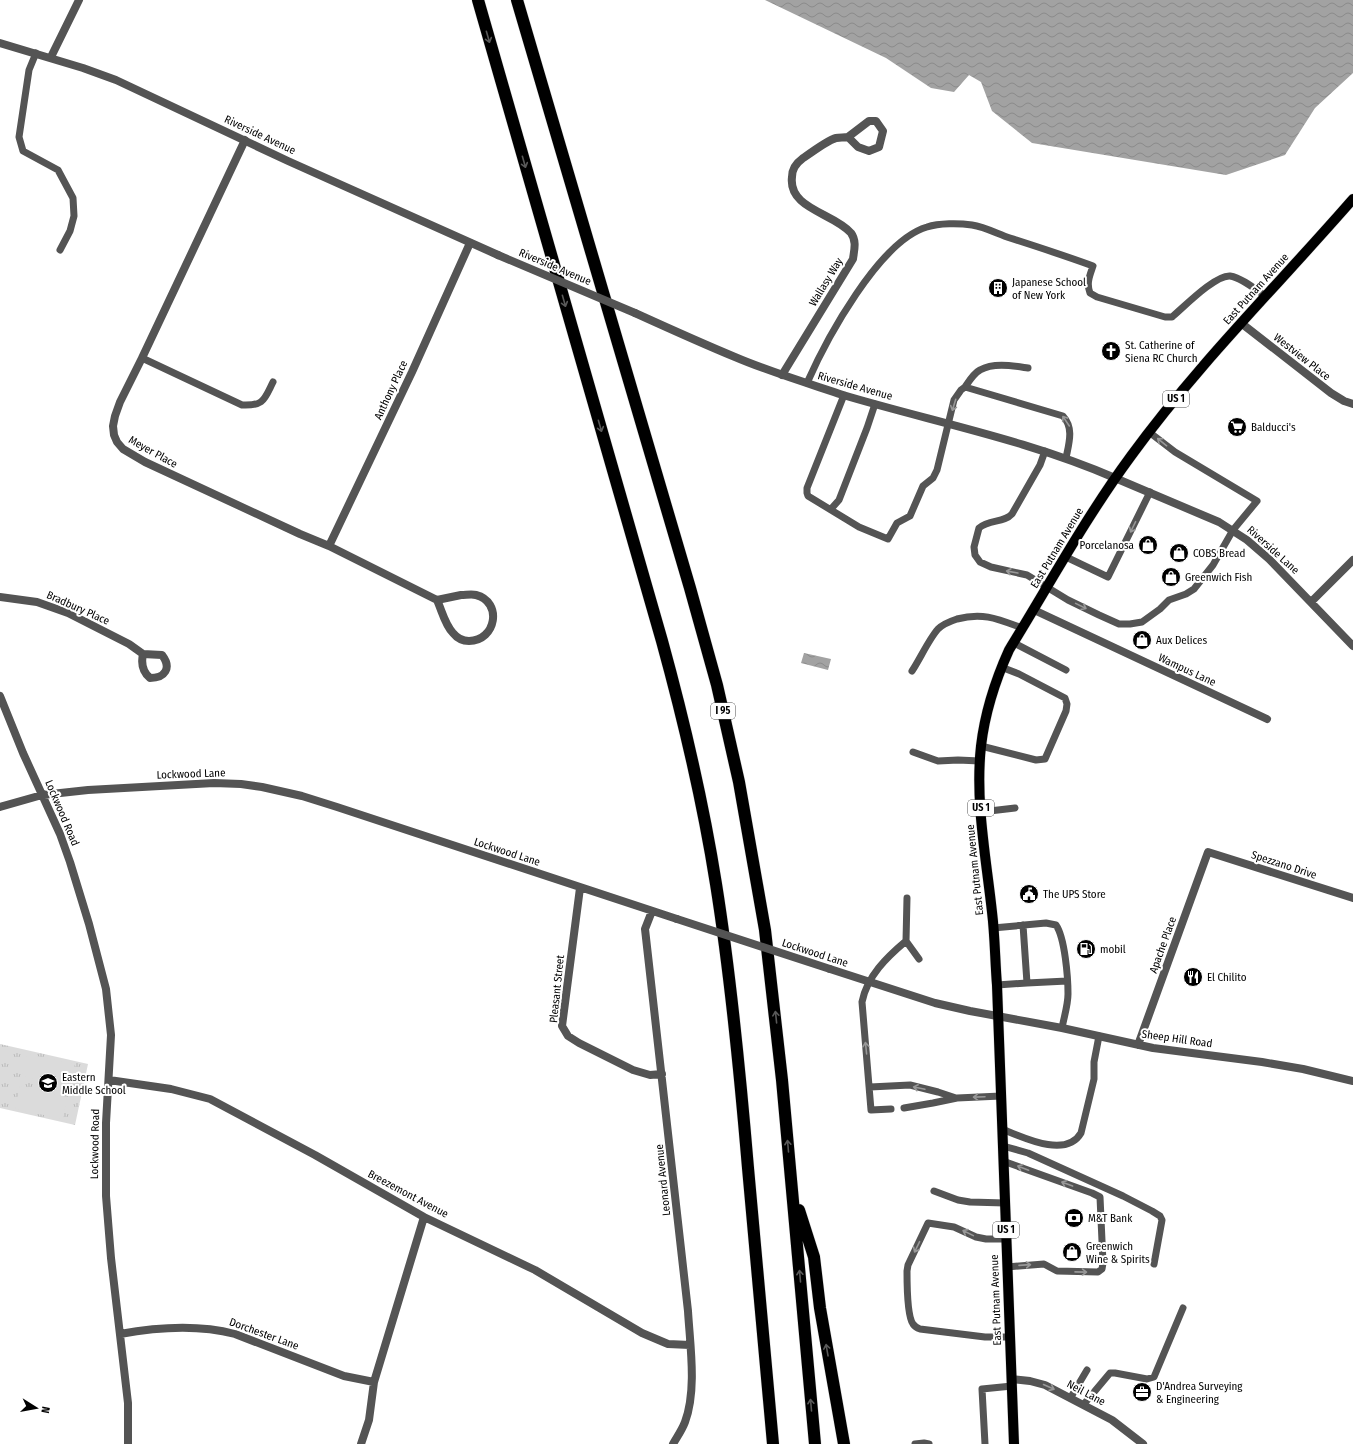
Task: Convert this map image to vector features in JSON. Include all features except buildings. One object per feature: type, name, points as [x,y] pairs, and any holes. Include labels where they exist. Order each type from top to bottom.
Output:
[{"type":"highway","points":[[478,0],[662,641],[687,737],[716,883],[730,981],[745,1128],[773,1444]]},
{"type":"highway","name":"I 95","points":[[517,0],[676,539],[717,685],[749,832],[765,930],[777,1030],[815,1444]]},
{"type":"highway","points":[[792,1190],[814,1257],[820,1308],[844,1444]]},
{"type":"main road","name":"East Putnam Avenue","points":[[1014,1444],[997,985],[993,928],[981,812],[980,761],[987,710],[1001,667],[1022,628],[1115,478],[1181,392],[1353,199]]},
{"type":"street","points":[[51,57],[80,0]]},
{"type":"street","name":"Riverside Avenue","points":[[0,43],[51,57],[116,80],[470,243],[635,313],[736,358],[844,395],[1044,451],[1066,458],[1115,478]]},
{"type":"street","name":"Wallasy Way","points":[[782,375],[852,260],[855,243],[851,233],[840,224],[802,203],[795,194],[791,184],[792,169],[798,162],[834,138],[848,137]]},
{"type":"street","name":"Meyer Place","points":[[245,140],[120,402],[113,426],[114,435],[117,442],[123,449],[145,462],[329,546],[437,600]]},
{"type":"street","name":"Anthony Place","points":[[329,546],[412,372],[470,243]]},
{"type":"street","name":"Westview Place","points":[[1241,323],[1331,393],[1344,401],[1353,404]]},
{"type":"street","name":"Riverside Lane","points":[[1115,478],[1219,522],[1233,530],[1269,559],[1353,646]]},
{"type":"street","points":[[1311,602],[1353,560]]},
{"type":"street","points":[[461,595],[476,595],[484,599],[489,604],[494,619],[492,627],[488,633],[474,641],[460,639],[449,629],[437,600],[461,595]]},
{"type":"street","name":"Bradbury Place","points":[[0,597],[37,602],[68,613],[129,644],[143,654]]},
{"type":"street","name":"Wampus Lane","points":[[1034,610],[1267,719]]},
{"type":"street","name":"Lockwood Road","points":[[0,696],[23,753],[60,834],[89,924],[106,989],[111,1035],[106,1129],[106,1196],[108,1229],[128,1403],[128,1444]]},
{"type":"street","name":"Lockwood Lane","points":[[0,807],[42,795],[88,790],[201,783],[241,784],[262,787],[302,796],[337,807],[830,970],[952,1007],[998,1017]]},
{"type":"street","name":"Spezzano Drive","points":[[1208,852],[1353,898]]},
{"type":"street","name":"Apache Place","points":[[1138,1045],[1208,852]]},
{"type":"street","name":"Pleasant Street","points":[[580,888],[562,1026],[568,1036],[579,1043],[633,1070],[650,1075],[662,1074]]},
{"type":"street","name":"Leonard Avenue","points":[[652,911],[645,929],[688,1311],[692,1392],[684,1423],[673,1444]]},
{"type":"street","name":"Sheep Hill Road","points":[[998,1017],[1062,1028],[1138,1045],[1303,1069],[1353,1081]]},
{"type":"street","name":"Breezemont Avenue","points":[[109,1080],[171,1089],[210,1099],[315,1155],[424,1217],[528,1267],[642,1332],[668,1344],[690,1345]]},
{"type":"street","points":[[361,1444],[369,1420],[374,1382],[424,1217]]},
{"type":"street","name":"Dorchester Lane","points":[[120,1334],[174,1327],[217,1329],[235,1334],[344,1376],[374,1382]]},
{"type":"street","name":"Neil Lane","points":[[1012,1382],[1030,1380],[1046,1384],[1112,1420],[1138,1442]]},
{"type":"lane","points":[[36,53],[29,70],[19,137],[23,151],[58,170],[73,198],[74,216],[70,231],[60,250]]},
{"type":"lane","points":[[807,383],[827,344],[852,301],[869,276],[892,250],[913,233],[927,226],[951,224],[973,225],[1094,266],[1088,283],[1090,293],[1097,297],[1165,318],[1172,317],[1215,280],[1226,276],[1232,276],[1266,296]]},
{"type":"lane","points":[[142,358],[242,405],[254,405],[263,400],[273,382]]},
{"type":"lane","points":[[844,395],[807,488],[807,493],[808,496],[859,527],[888,539],[897,523],[910,516],[923,486],[933,478],[935,474],[941,456],[954,400],[961,390],[980,370],[991,366],[1028,368]]},
{"type":"lane","points":[[965,387],[1063,416],[1068,421],[1070,428],[1066,458]]},
{"type":"lane","points":[[831,510],[839,500],[875,404]]},
{"type":"lane","points":[[1044,451],[1040,465],[1012,514],[1006,519],[989,522],[979,528],[974,547],[975,555],[980,562],[997,569],[1027,575],[1068,600],[1119,624],[1142,622],[1160,609],[1169,600],[1186,594],[1194,588],[1213,565],[1233,530],[1257,501],[1175,452],[1149,432]]},
{"type":"lane","points":[[1066,557],[1108,576],[1150,492]]},
{"type":"lane","points":[[912,671],[938,628],[949,622],[968,616],[986,616],[996,618],[1022,628]]},
{"type":"lane","points":[[1014,643],[1066,670]]},
{"type":"lane","points":[[981,746],[1036,760],[1045,759],[1066,711],[1067,704],[1065,698],[1019,674],[1001,667]]},
{"type":"lane","points":[[913,752],[938,761],[980,761]]},
{"type":"lane","points":[[981,812],[1015,808]]},
{"type":"lane","points":[[907,898],[906,941],[918,959]]},
{"type":"lane","points":[[993,928],[1046,923],[1056,925],[1061,931],[1068,995],[1062,1028]]},
{"type":"lane","points":[[1023,925],[1027,983]]},
{"type":"lane","points":[[891,1109],[871,1110],[862,1002],[864,993],[870,982],[886,958],[906,941]]},
{"type":"lane","points":[[997,985],[1067,981]]},
{"type":"lane","points":[[1002,1129],[1042,1144],[1064,1144],[1078,1139],[1081,1133],[1094,1079],[1094,1062],[1099,1036]]},
{"type":"lane","points":[[870,1087],[910,1086],[957,1098]]},
{"type":"lane","points":[[904,1108],[933,1104],[957,1098],[1001,1096]]},
{"type":"lane","points":[[1003,1146],[1028,1153],[1123,1196],[1152,1210],[1160,1216],[1162,1220],[1154,1264]]},
{"type":"lane","points":[[1003,1161],[1100,1197],[1103,1263],[1102,1269],[1098,1272],[1057,1271],[1044,1264],[1007,1267]]},
{"type":"lane","points":[[934,1191],[958,1200],[970,1202],[1005,1203]]},
{"type":"lane","points":[[1006,1238],[986,1239],[976,1237],[954,1227],[928,1223],[906,1271],[910,1315],[912,1323],[916,1327],[920,1329],[985,1337],[1010,1337]]},
{"type":"lane","points":[[1084,1404],[1110,1373],[1147,1379],[1154,1377],[1183,1308]]},
{"type":"lane","points":[[1071,1397],[1087,1370]]},
{"type":"lane","points":[[985,1444],[982,1388],[1012,1382]]},
{"type":"lane","points":[[916,1444],[929,1444]]},
{"type":"green space","name":"Eastern Middle School","points":[[0,1044],[88,1064],[75,1125],[0,1108]]},
{"type":"green space","points":[[27,1054],[75,1064],[70,1086],[22,1076]]},
{"type":"green space","points":[[20,1086],[67,1097],[63,1119],[15,1109]]},
{"type":"water","points":[[765,0],[1353,0],[1353,73],[1315,108],[1285,155],[1226,175],[1032,143],[992,111],[981,82],[969,75],[954,92],[931,88],[886,58]]},
{"type":"water","points":[[804,653],[831,659],[828,670],[801,663]]},
{"type":"place","name":"Japanese School of New York","points":[[998,288]]},
{"type":"place","name":"St. Catherine of Siena RC Church","points":[[1111,351]]},
{"type":"place","name":"Balducci's","points":[[1237,427]]},
{"type":"place","name":"Porcelanosa","points":[[1148,545]]},
{"type":"place","name":"COBS Bread","points":[[1179,553]]},
{"type":"place","name":"Greenwich Fish","points":[[1171,577]]},
{"type":"place","name":"Aux Delices","points":[[1142,640]]},
{"type":"place","name":"The UPS Store","points":[[1029,894]]},
{"type":"place","name":"mobil","points":[[1086,949]]},
{"type":"place","name":"El Chilito","points":[[1193,977]]},
{"type":"place","name":"Eastern Middle School","points":[[48,1083]]},
{"type":"place","name":"M&T Bank","points":[[1074,1218]]},
{"type":"place","name":"Greenwich Wine & Spirits","points":[[1072,1252]]},
{"type":"place","name":"D'Andrea Surveying & Engineering","points":[[1142,1392]]}]
